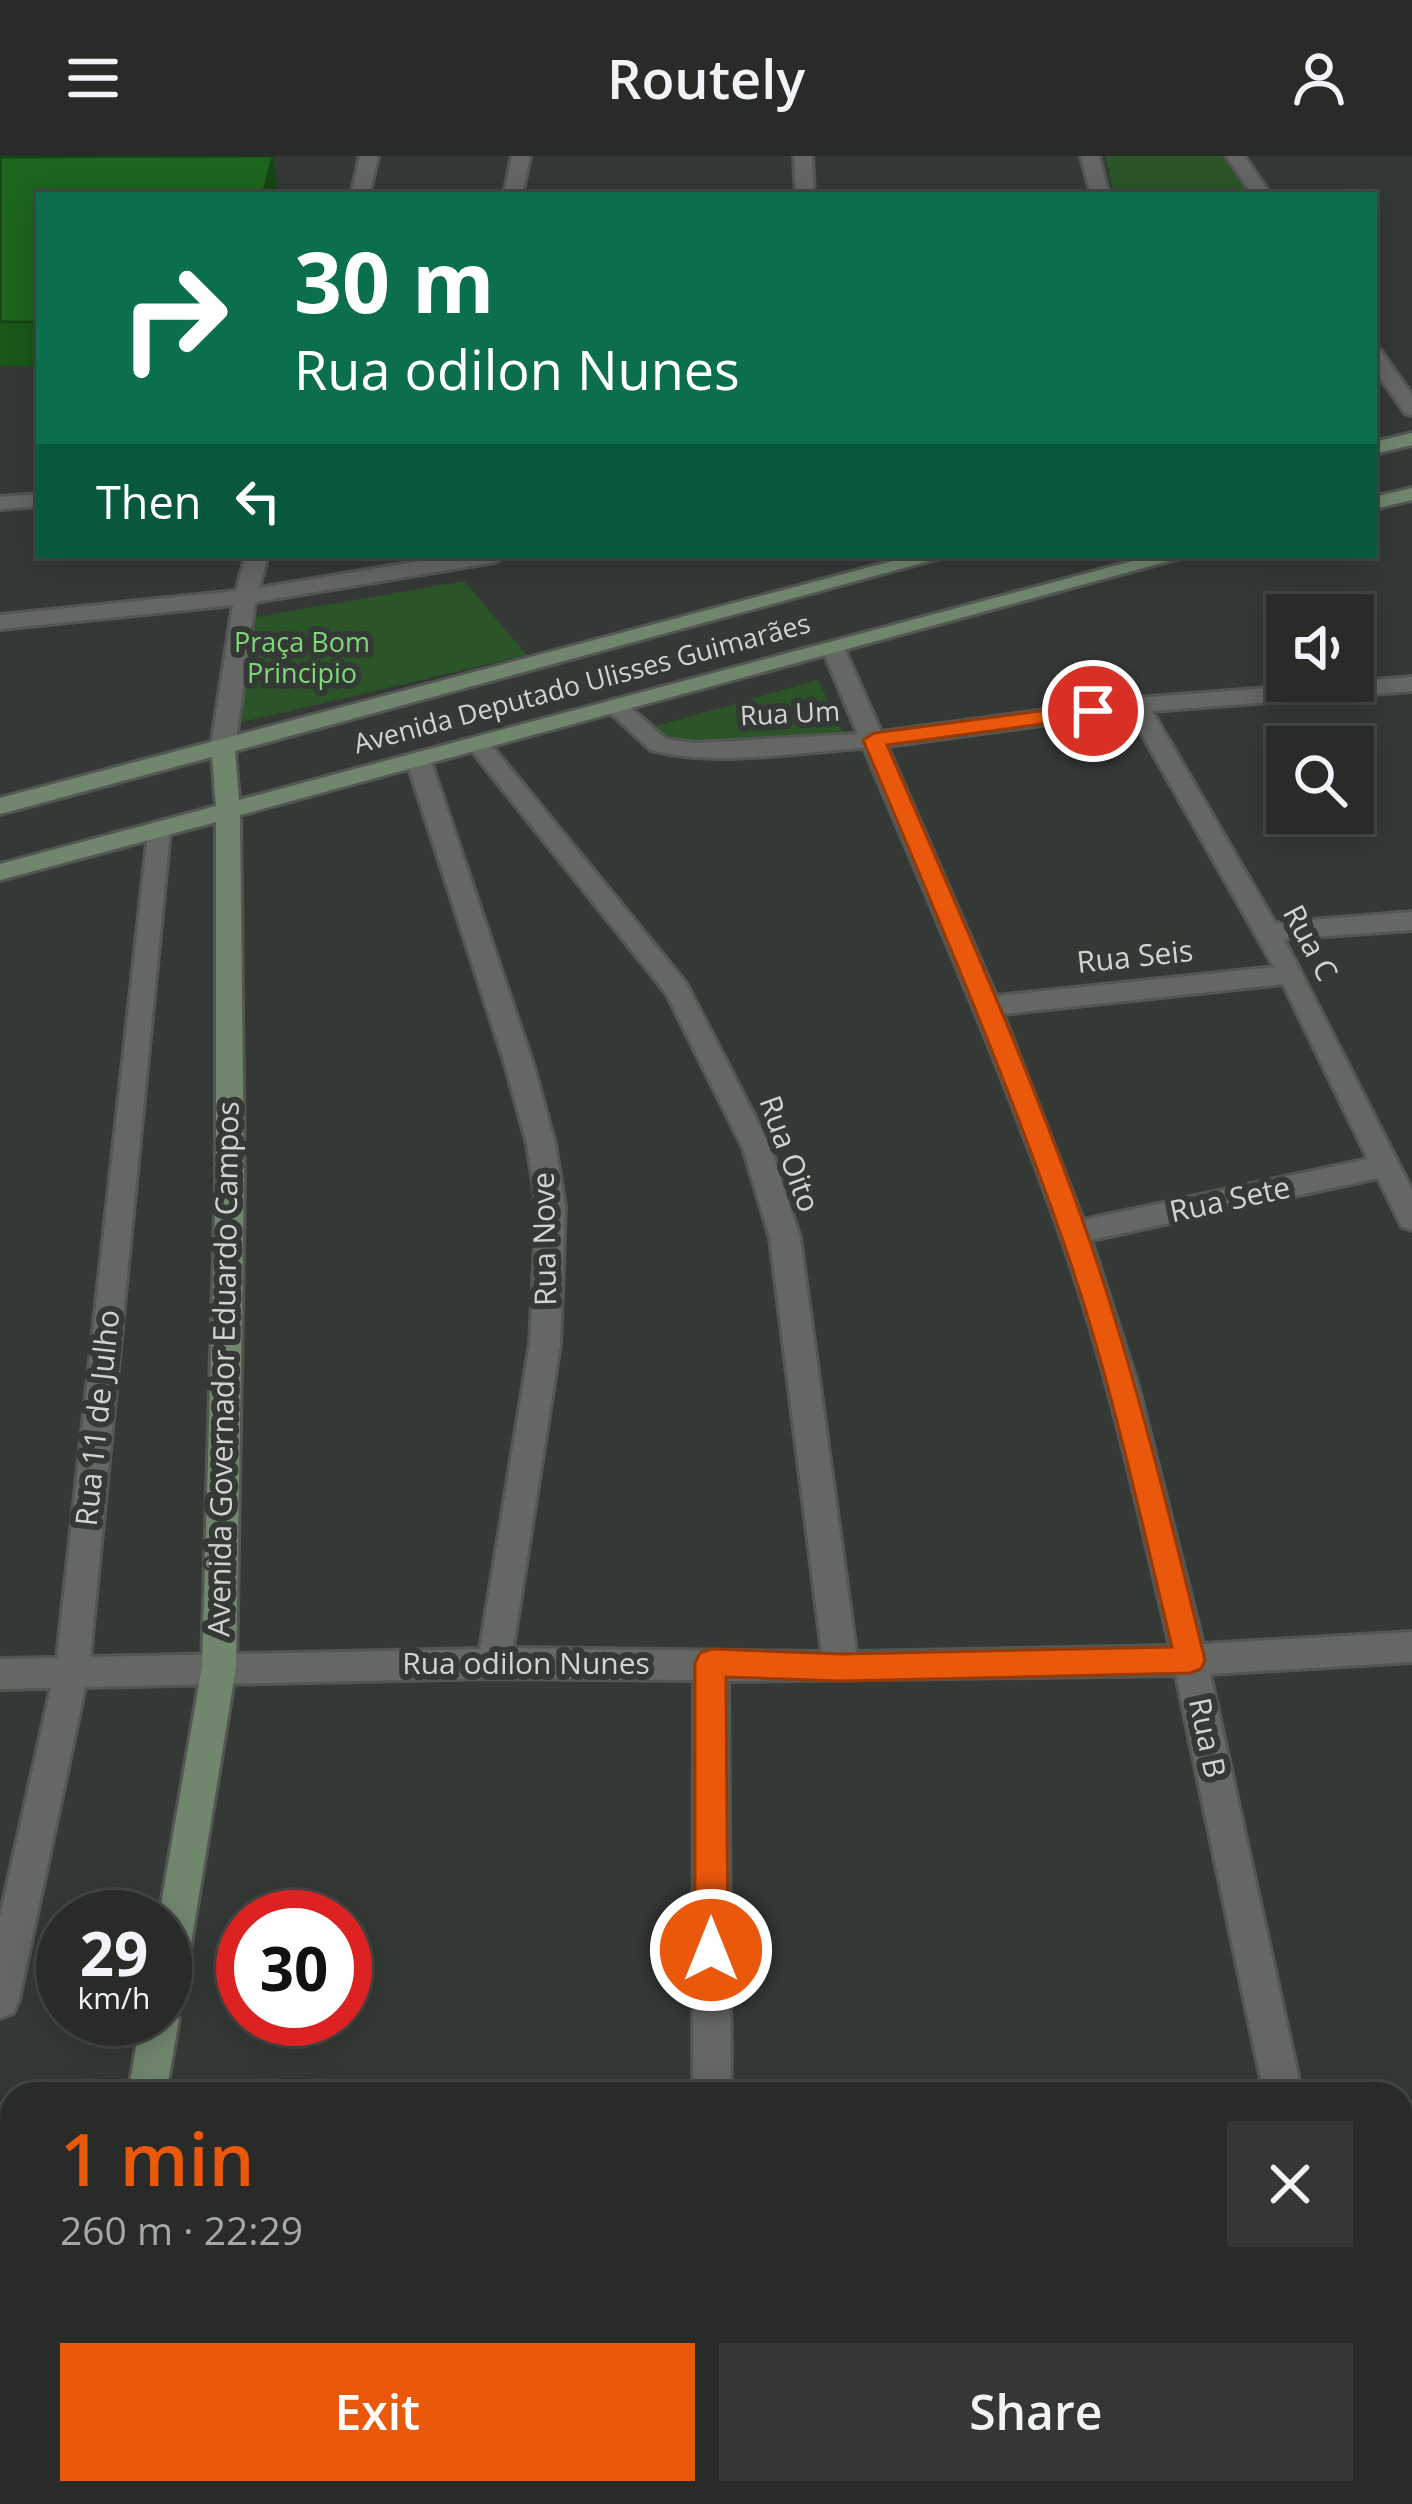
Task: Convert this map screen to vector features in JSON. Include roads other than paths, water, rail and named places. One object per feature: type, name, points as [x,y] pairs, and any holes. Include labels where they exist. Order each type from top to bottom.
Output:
[{"type":"street","points":[[361,192],[369,156]]},
{"type":"street","points":[[514,192],[521,156]]},
{"type":"street","points":[[803,156],[805,192]]},
{"type":"street","points":[[1090,156],[1099,192]]},
{"type":"street","points":[[1235,156],[1260,192]]},
{"type":"street","points":[[1377,359],[1412,409]]},
{"type":"street","points":[[1377,447],[1412,439]]},
{"type":"street","points":[[1377,502],[1412,494]]},
{"type":"street","points":[[0,503],[36,500]]},
{"type":"street","points":[[223,747],[245,597],[256,558]]},
{"type":"street","name":"Avenida Deputado Ulisses Guimarães","points":[[0,806],[929,558]]},
{"type":"street","name":"Avenida Deputado Ulisses Guimarães","points":[[0,872],[1169,558]]},
{"type":"street","points":[[0,622],[245,597],[451,559]]},
{"type":"street","name":"Rua B","points":[[832,648],[987,1006],[1074,1234],[1123,1386],[1190,1660],[1280,2082]]},
{"type":"street","name":"Rua Um","points":[[616,707],[648,738],[673,749],[874,740],[1137,705],[1412,684]]},
{"type":"street","name":"Rua C","points":[[1137,705],[1291,974],[1412,1219]]},
{"type":"street","name":"Rua Oito","points":[[479,745],[677,989],[757,1148],[785,1238],[841,1667]]},
{"type":"street","name":"Avenida Governador Eduardo Campos","points":[[181,1890],[219,1667],[230,1182],[228,810],[223,747]]},
{"type":"street","name":"Rua Nove","points":[[418,760],[519,1064],[541,1144],[551,1207],[552,1269],[545,1344],[494,1663]]},
{"type":"street","name":"Rua 11 de Julho","points":[[0,2000],[72,1671],[158,831]]},
{"type":"street","points":[[1268,932],[1412,921]]},
{"type":"street","name":"Rua Seis","points":[[987,1006],[1291,974]]},
{"type":"street","name":"Rua Sete","points":[[1074,1234],[1386,1166]]},
{"type":"street","name":"Rua odilon Nunes","points":[[0,1674],[494,1663],[841,1667],[1190,1660],[1412,1648]]},
{"type":"street","points":[[711,1663],[712,2082]]},
{"type":"street","points":[[149,2082],[155,2046]]},
{"type":"park label","name":"Praça Bom Principio","points":[[302,658]]}]
